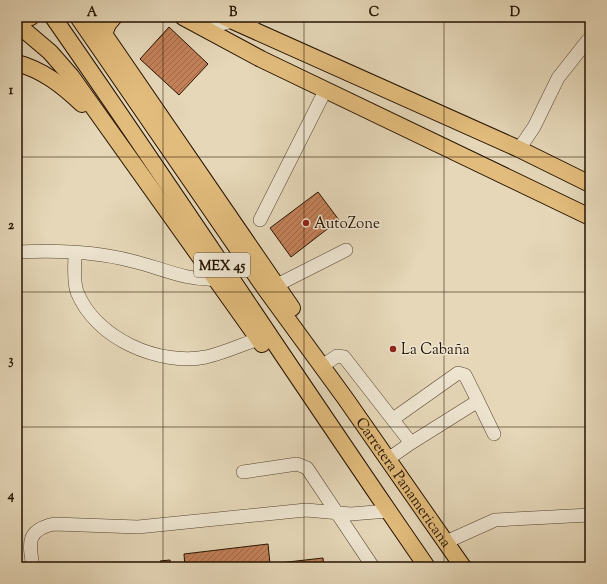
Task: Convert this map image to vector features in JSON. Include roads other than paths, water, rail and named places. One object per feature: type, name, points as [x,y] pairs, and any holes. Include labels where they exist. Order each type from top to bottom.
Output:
[{"type":"main road","points":[[30,17],[17,22],[61,64],[304,401],[324,418]]},
{"type":"main road","name":"MEX 45","points":[[54,17],[120,112],[324,418]]},
{"type":"main road","name":"MEX 45","points":[[78,17],[264,287],[345,398]]},
{"type":"main road","points":[[95,17],[104,34],[277,285],[328,362],[342,385],[345,398]]},
{"type":"main road","points":[[104,34],[108,24],[114,17]]},
{"type":"main road","points":[[183,17],[202,29],[325,91],[590,217]]},
{"type":"main road","points":[[228,19],[519,149],[590,184]]},
{"type":"main road","points":[[260,59],[270,39]]},
{"type":"main road","points":[[17,63],[44,73],[68,90],[112,133]]},
{"type":"main road","name":"Carretera Panamericana","points":[[345,398],[463,567]]},
{"type":"main road","name":"Carretera Panamericana","points":[[324,418],[427,567]]},
{"type":"street","points":[[202,29],[228,19],[257,17]]},
{"type":"street","points":[[519,149],[534,127],[558,78],[588,40],[590,40]]},
{"type":"street","points":[[260,220],[325,91]]},
{"type":"street","points":[[277,285],[346,250]]},
{"type":"street","points":[[17,252],[38,251],[108,256],[131,260],[195,279],[215,279]]},
{"type":"street","points":[[74,253],[75,280],[82,302],[94,319],[106,329],[141,349],[161,357],[179,359],[196,358],[215,354],[258,339]]},
{"type":"street","points":[[328,362],[337,356],[344,357],[411,443]]},
{"type":"street","points":[[393,419],[458,373],[465,375],[494,434]]},
{"type":"street","points":[[388,459],[478,401]]},
{"type":"street","points":[[243,472],[297,464],[302,465],[314,476],[335,512],[373,567]]},
{"type":"street","points":[[33,567],[30,548],[32,536],[41,527],[54,524],[138,527],[306,510],[351,514],[388,511]]},
{"type":"street","points":[[446,542],[495,520],[590,515]]},
{"type":"place","name":"AutoZone","points":[[306,223]]},
{"type":"place","name":"La Cabaña","points":[[393,349]]}]
